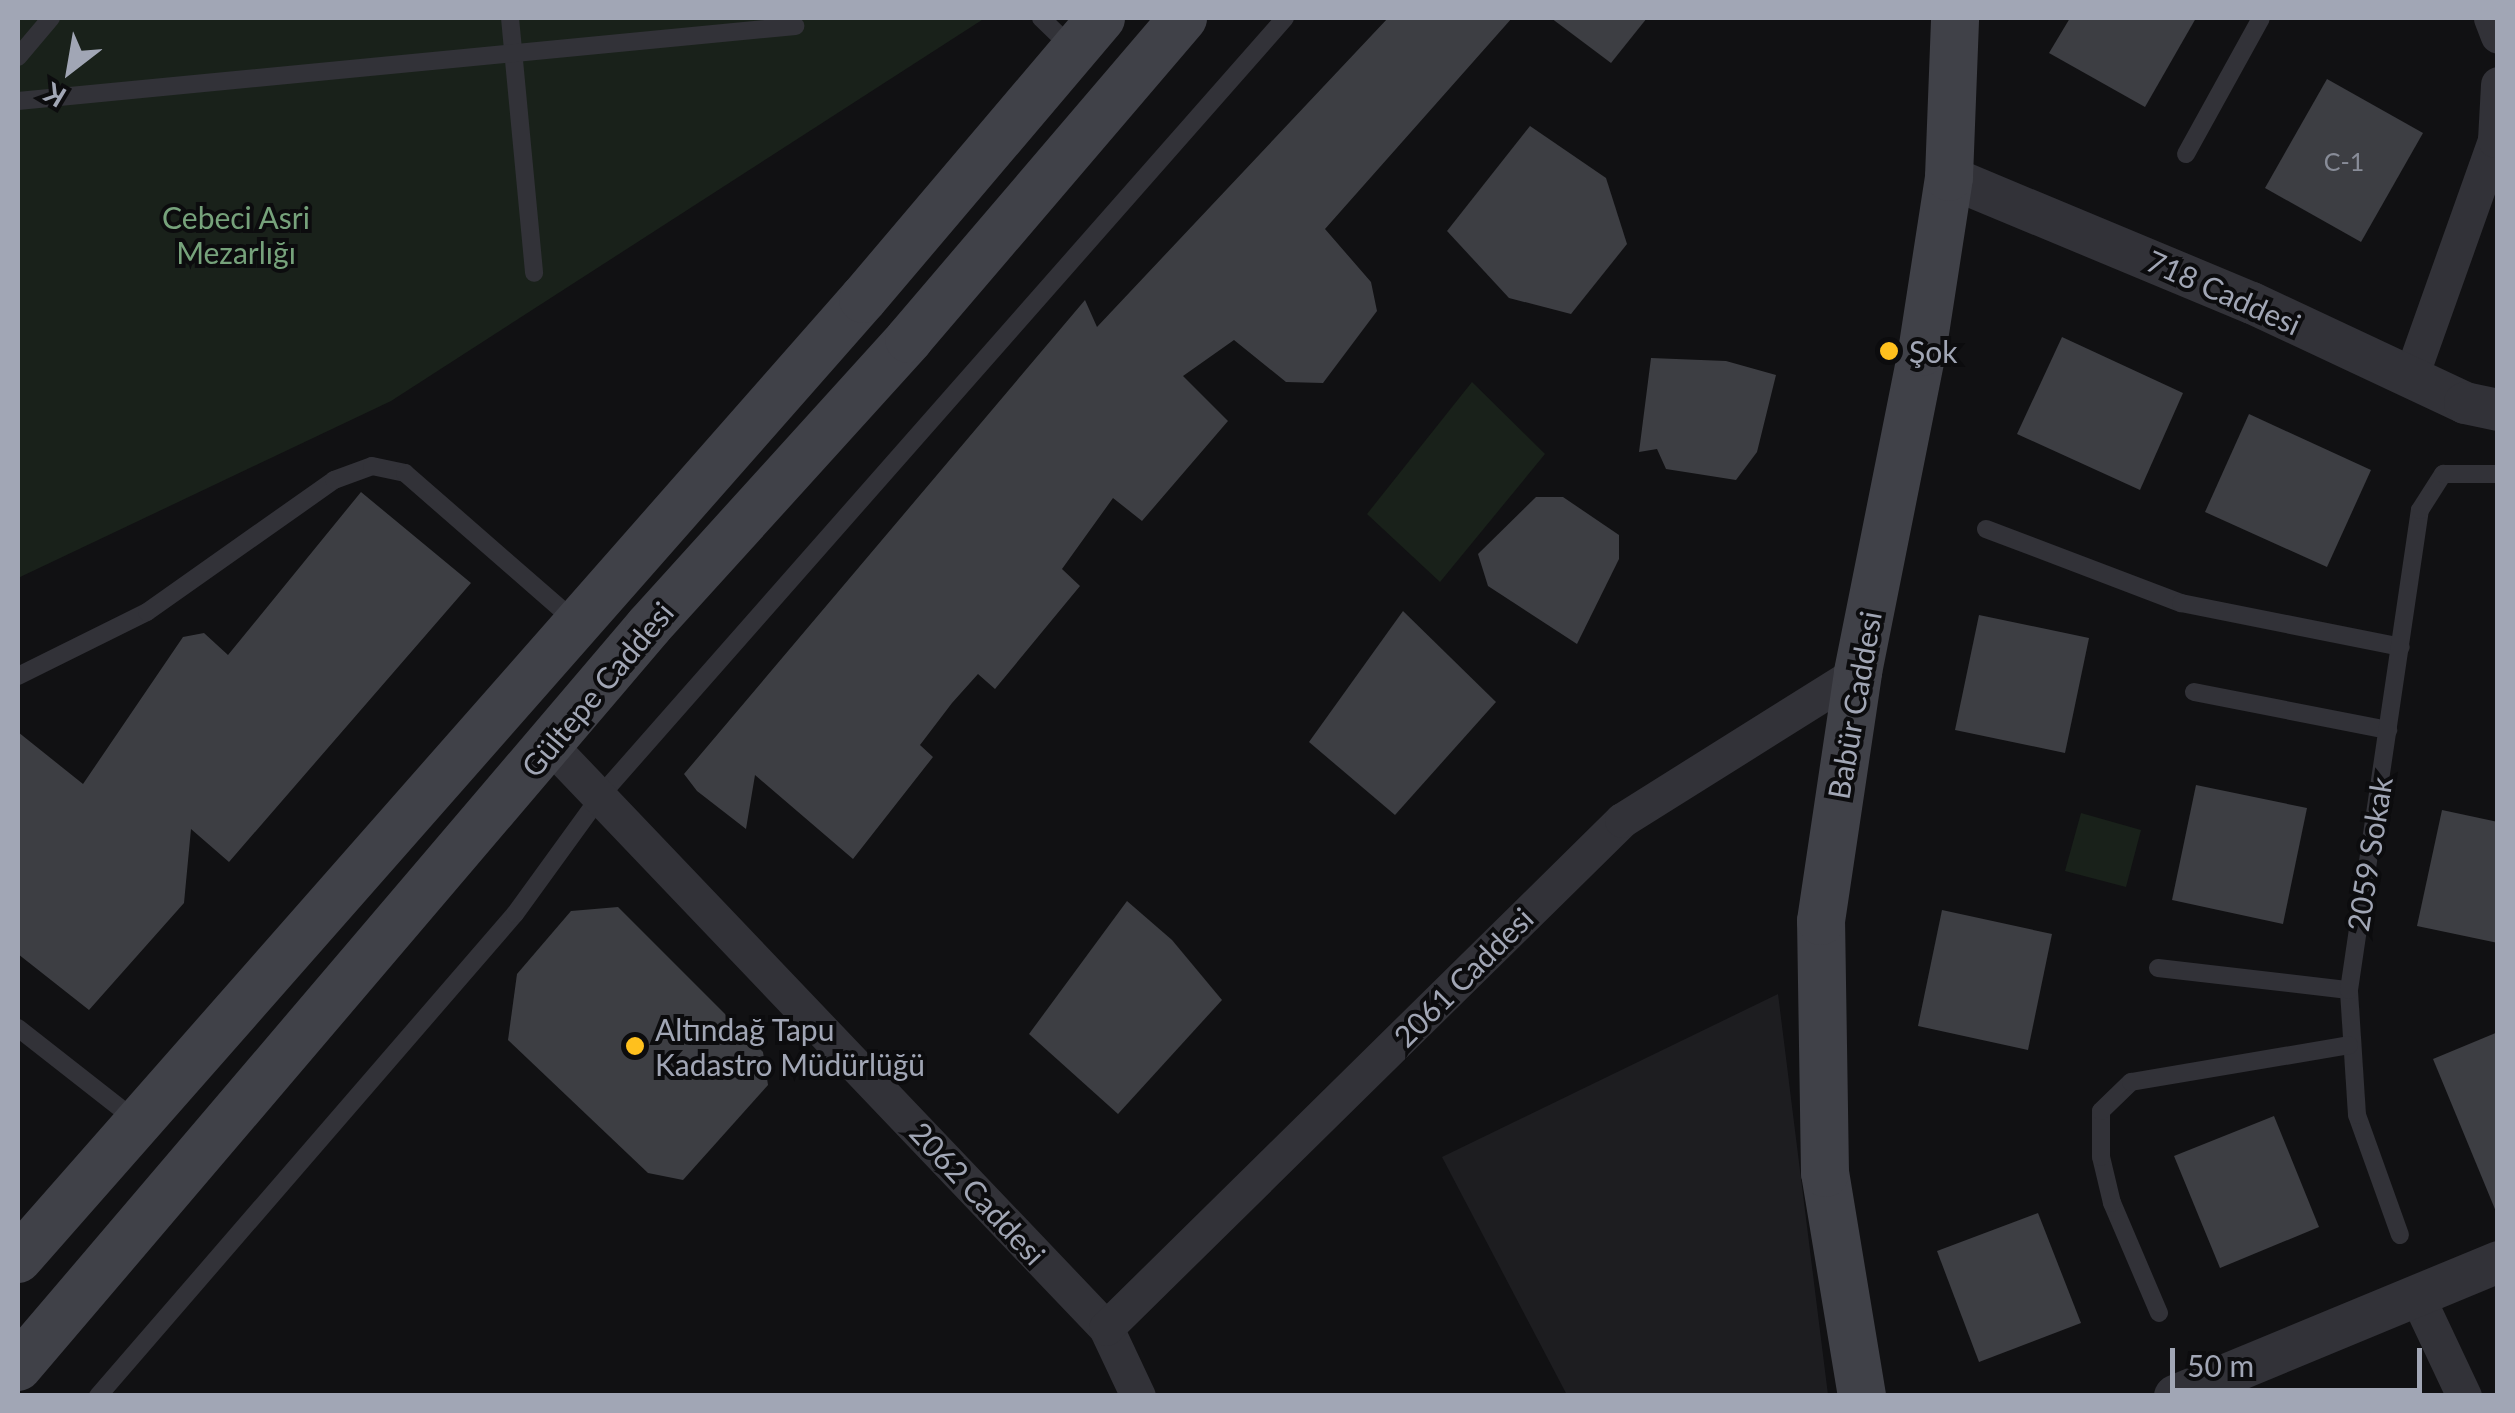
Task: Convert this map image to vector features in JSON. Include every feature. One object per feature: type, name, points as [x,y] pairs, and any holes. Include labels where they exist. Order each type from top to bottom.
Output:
[{"type":"main road","name":"Gültepe Caddesi","points":[[18,1366],[550,744],[1183,18]]},
{"type":"main road","name":"Babür Caddesi","points":[[1862,1396],[1825,1173],[1818,1008],[1824,882],[1858,672],[1922,352],[1949,178],[1956,18]]},
{"type":"main road","name":"Gültepe Caddesi","points":[[18,1258],[578,623],[1072,28]]},
{"type":"street","points":[[2492,18],[2498,36]]},
{"type":"street","points":[[2410,379],[2495,140],[2498,84]]},
{"type":"street","name":"718 Caddesi","points":[[1949,178],[2234,295],[2410,379],[2498,410]]},
{"type":"street","name":"2061 Caddesi","points":[[1106,1328],[1622,820],[1858,672]]},
{"type":"street","name":"2062 Caddesi","points":[[550,744],[1106,1328],[1138,1396]]},
{"type":"street","points":[[2175,1396],[2498,1262]]},
{"type":"street","points":[[2416,1294],[2464,1396]]},
{"type":"lane","points":[[18,57],[51,18]]},
{"type":"lane","points":[[510,18],[534,273]]},
{"type":"lane","points":[[98,1396],[515,914],[601,795],[1285,18]]},
{"type":"lane","points":[[2186,154],[2261,18]]},
{"type":"lane","points":[[18,101],[796,26]]},
{"type":"lane","points":[[18,676],[148,612],[334,480],[372,466],[404,473],[578,623]]},
{"type":"lane","name":"2059 Sokak","points":[[2400,1236],[2357,1115],[2349,990],[2420,510],[2443,474],[2498,474]]},
{"type":"lane","points":[[1986,529],[2180,602],[2402,647]]},
{"type":"lane","points":[[2194,692],[2388,730]]},
{"type":"lane","points":[[2158,968],[2349,990]]},
{"type":"lane","points":[[18,1028],[138,1122]]},
{"type":"lane","points":[[2159,1313],[2112,1203],[2101,1157],[2102,1111],[2131,1082],[2350,1045]]},
{"type":"shaded area","points":[[1778,994],[1828,1395],[1567,1395],[1442,1157]]},
{"type":"green space","name":"Cebeci Asri Mezarlığı","points":[[18,18],[985,18],[391,401],[18,578]]},
{"type":"green space","points":[[1472,382],[1545,454],[1440,582],[1367,514]]},
{"type":"green space","points":[[2081,813],[2141,830],[2126,887],[2065,871]]},
{"type":"building","points":[[1388,18],[1512,18],[1325,229],[1371,282],[1377,311],[1323,383],[1286,382],[1234,340],[1183,376],[1228,421],[1142,521],[1113,498],[1062,569],[1080,586],[995,689],[978,674],[952,703],[920,745],[933,757],[853,859],[755,775],[746,829],[697,791],[684,774],[1085,300],[1097,327]]},
{"type":"building","points":[[1551,18],[1647,18],[1611,63]]},
{"type":"building","points":[[2070,18],[2196,18],[2145,107],[2049,53]]},
{"type":"building","points":[[2327,79],[2423,133],[2361,242],[2265,188]]},
{"type":"building","points":[[1530,126],[1606,178],[1627,244],[1571,314],[1509,298],[1447,231]]},
{"type":"building","points":[[2062,337],[2183,393],[2140,490],[2017,434]]},
{"type":"building","points":[[1651,358],[1726,361],[1776,375],[1757,452],[1736,480],[1666,469],[1657,449],[1639,452]]},
{"type":"building","points":[[2249,414],[2371,470],[2327,567],[2205,512]]},
{"type":"building","points":[[361,492],[471,583],[229,862],[191,829],[184,903],[89,1010],[18,954],[18,732],[83,784],[183,637],[204,633],[228,655]]},
{"type":"building","points":[[1536,497],[1563,497],[1619,535],[1619,559],[1577,644],[1488,586],[1478,554]]},
{"type":"building","points":[[1403,611],[1496,702],[1395,815],[1309,742]]},
{"type":"building","points":[[1979,615],[2089,638],[2065,753],[1955,730]]},
{"type":"building","points":[[2196,785],[2307,808],[2283,924],[2172,900]]},
{"type":"building","points":[[2442,810],[2498,822],[2498,943],[2417,926]]},
{"type":"building","points":[[1127,901],[1172,940],[1222,1000],[1118,1114],[1029,1034]]},
{"type":"building","name":"Altındağ Tapu Kadastro Müdürlüğü","points":[[618,907],[763,1052],[768,1085],[683,1180],[648,1173],[508,1040],[517,974],[571,911]]},
{"type":"building","points":[[1942,910],[2052,934],[2028,1050],[1918,1026]]},
{"type":"building","points":[[2498,1032],[2498,1214],[2497,1214],[2433,1059]]},
{"type":"building","points":[[2274,1116],[2319,1227],[2220,1268],[2174,1156]]},
{"type":"building","points":[[2038,1213],[2081,1323],[1979,1362],[1937,1251]]},
{"type":"place","name":"Şok","points":[[1889,351]]},
{"type":"place","name":"Altındağ Tapu Kadastro Müdürlüğü","points":[[635,1046]]}]
